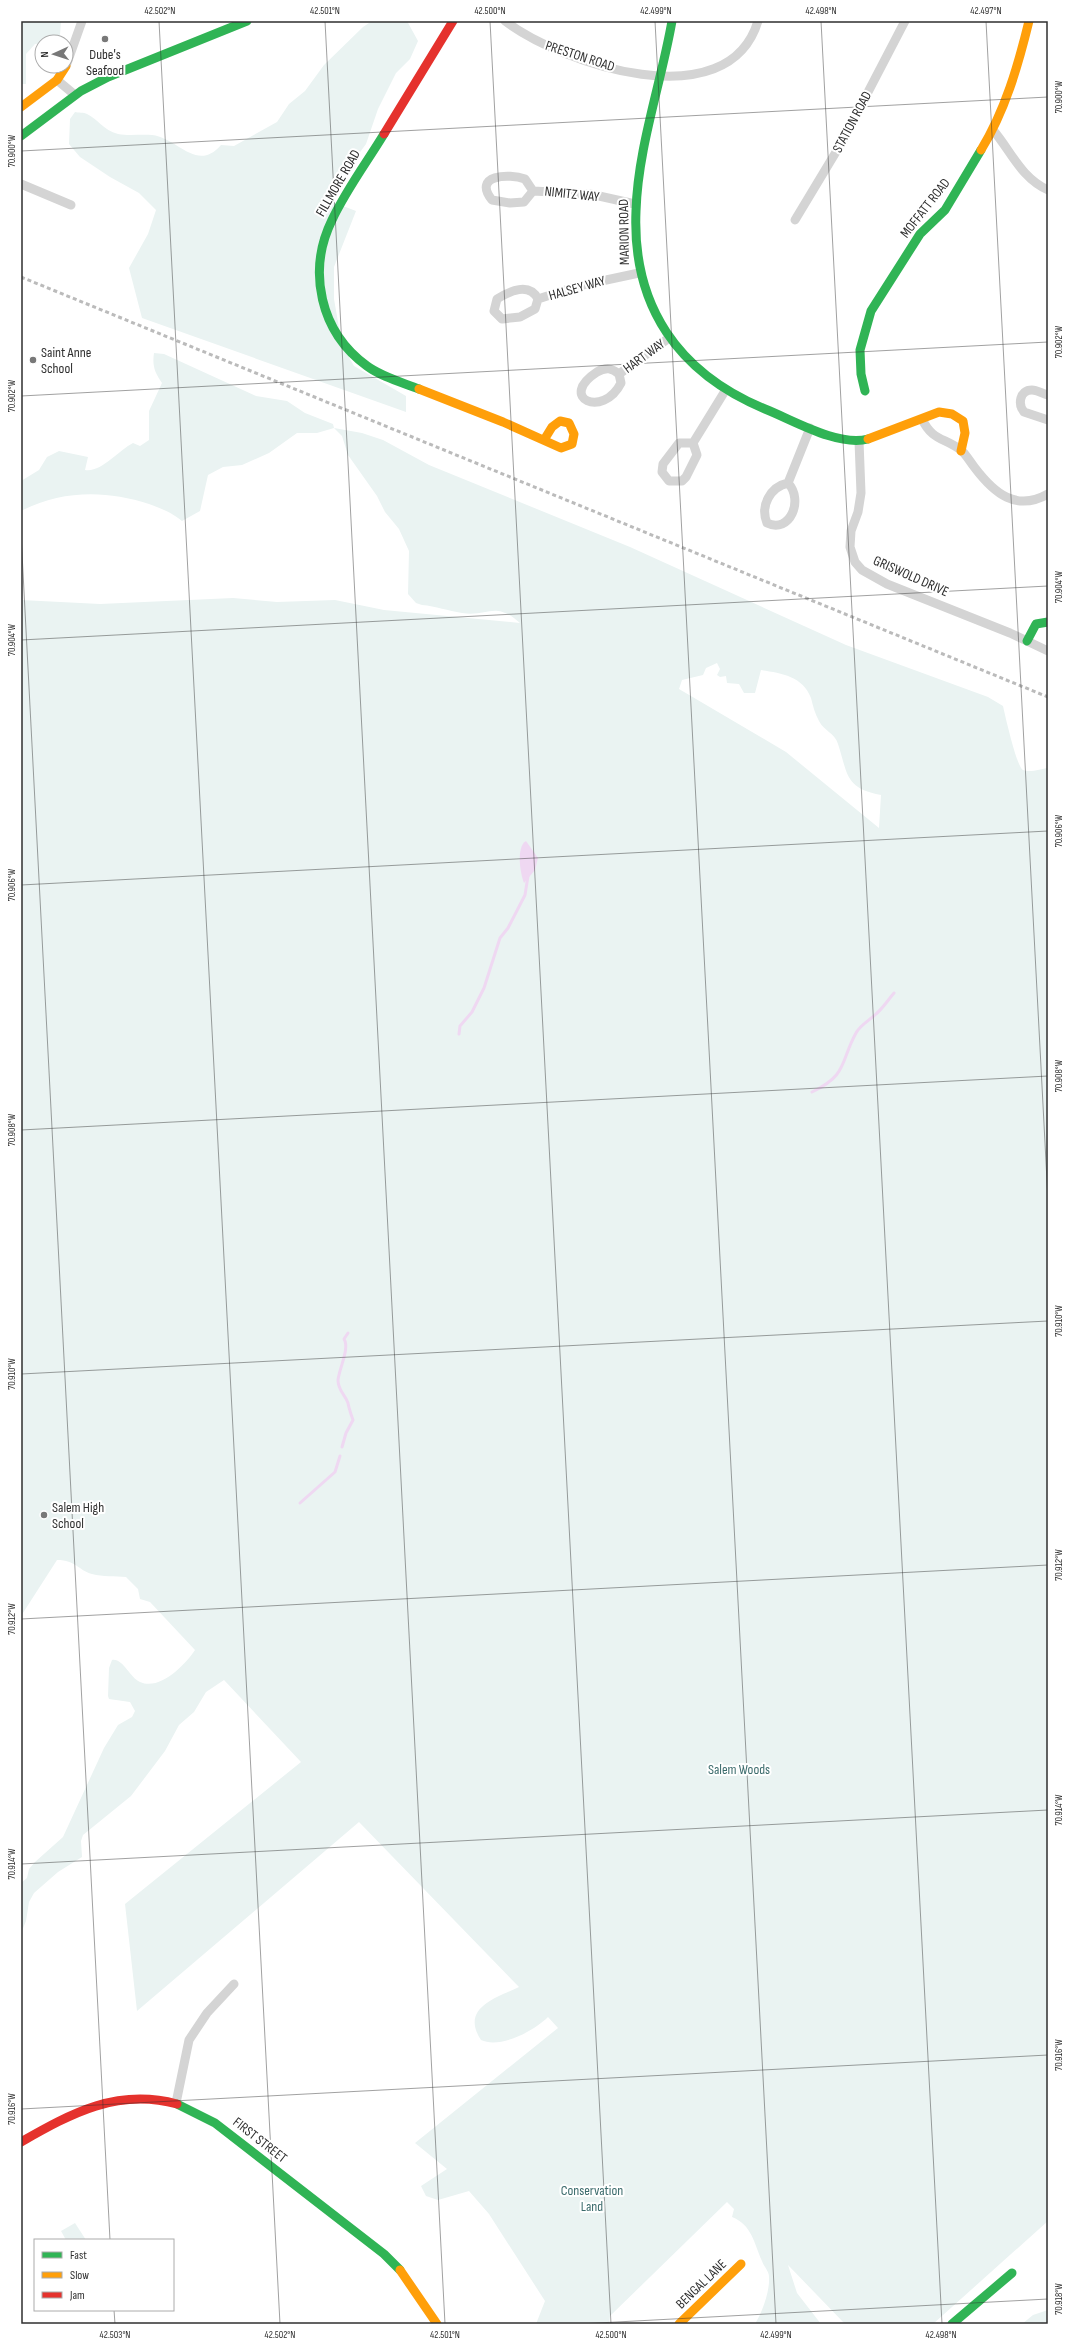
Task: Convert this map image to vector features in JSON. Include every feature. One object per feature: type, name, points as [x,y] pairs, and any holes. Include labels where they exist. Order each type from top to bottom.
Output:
[{"type":"street","points":[[74,44],[82,21]]},
{"type":"street","points":[[21,136],[72,98],[108,77],[247,21]]},
{"type":"street","name":"FILLMORE ROAD","points":[[454,21],[332,219],[321,247],[318,263],[320,293],[336,332],[344,345],[367,366],[393,379],[544,440]]},
{"type":"street","name":"PRESTON ROAD","points":[[504,21],[525,36],[566,54],[607,67],[661,77],[694,74],[723,65],[745,49],[754,33],[758,21]]},
{"type":"street","name":"MARION ROAD","points":[[672,21],[661,77],[649,124],[635,204],[635,238],[639,273],[652,310],[669,338],[697,369],[726,391],[810,428],[846,440],[859,441]]},
{"type":"street","name":"STATION ROAD","points":[[795,220],[842,142],[905,21]]},
{"type":"street","name":"MOFFATT ROAD","points":[[864,391],[861,374],[860,350],[871,311],[920,234],[945,210],[993,130],[1018,64],[1029,21]]},
{"type":"street","points":[[21,107],[57,80],[61,74]]},
{"type":"street","points":[[57,80],[72,98]]},
{"type":"street","points":[[993,130],[1030,179],[1048,190]]},
{"type":"street","name":"NIMITZ WAY","points":[[533,190],[524,202],[510,203],[492,200],[487,190],[488,182],[493,178],[504,176],[525,179],[533,190],[576,193],[635,204]]},
{"type":"street","points":[[21,184],[71,205]]},
{"type":"street","name":"HALSEY WAY","points":[[538,299],[578,286],[639,273]]},
{"type":"street","name":"HALSEY WAY","points":[[529,290],[535,293],[538,299],[535,309],[520,318],[502,319],[498,317],[494,311],[497,299],[515,291],[529,290]]},
{"type":"street","name":"HART WAY","points":[[619,374],[669,338]]},
{"type":"street","name":"HART WAY","points":[[608,368],[614,369],[619,374],[621,383],[619,388],[601,402],[589,402],[583,399],[581,391],[582,384],[590,377],[608,368]]},
{"type":"street","points":[[1048,395],[1032,390],[1026,392],[1020,398],[1024,412],[1048,420]]},
{"type":"street","points":[[693,443],[679,443],[664,464],[662,472],[669,481],[682,481],[686,477],[697,456],[693,443],[726,391]]},
{"type":"street","points":[[859,441],[939,412],[957,415],[963,421],[965,434],[962,451]]},
{"type":"street","points":[[922,419],[928,431],[962,451],[999,494],[1017,500],[1028,501],[1048,494]]},
{"type":"street","points":[[788,483],[796,495],[796,502],[788,520],[777,526],[767,523],[764,517],[767,500],[775,488],[788,483],[810,428]]},
{"type":"street","name":"GRISWOLD DRIVE","points":[[859,441],[861,493],[850,539],[855,562],[862,570],[878,580],[1048,651]]},
{"type":"street","points":[[1027,641],[1036,624],[1048,622]]},
{"type":"street","points":[[176,2103],[189,2040],[207,2013],[234,1984]]},
{"type":"street","name":"FIRST STREET","points":[[21,2142],[61,2120],[94,2106],[134,2098],[162,2100],[176,2103],[215,2124],[380,2251],[404,2275],[437,2324]]},
{"type":"street","name":"BENGAL LANE","points":[[679,2324],[697,2308],[713,2289],[742,2264]]},
{"type":"street","points":[[952,2324],[1012,2273]]},
{"type":"green space","points":[[21,21],[61,21],[60,34],[34,34],[34,45],[26,54],[26,84],[21,84]]},
{"type":"green space","points":[[372,21],[407,21],[418,41],[410,59],[396,73],[378,109],[366,144],[344,174],[330,201],[356,211],[334,267],[334,299],[342,345],[354,366],[406,396],[406,412],[142,318],[129,268],[148,234],[156,210],[139,193],[110,177],[80,157],[69,144],[70,119],[75,112],[87,114],[104,127],[118,134],[152,135],[161,137],[195,155],[204,156],[212,153],[221,145],[234,146],[277,122],[289,104],[305,91],[324,65],[363,27]]},
{"type":"green space","points":[[154,353],[164,354],[256,396],[287,401],[305,413],[333,424],[334,428],[317,433],[297,433],[269,453],[242,465],[223,467],[208,475],[200,511],[182,521],[170,513],[149,504],[117,496],[84,494],[68,496],[52,499],[21,511],[21,481],[39,470],[47,457],[59,451],[88,457],[85,470],[91,470],[104,465],[133,443],[140,446],[149,440],[149,411],[162,383],[153,362]]},
{"type":"green space","points":[[334,428],[362,433],[383,440],[429,465],[630,547],[846,645],[988,697],[1003,706],[1020,767],[1023,770],[1029,771],[1048,768],[1048,2221],[933,2324],[845,2324],[788,2265],[797,2293],[821,2324],[755,2324],[763,2308],[767,2295],[769,2275],[752,2235],[739,2220],[732,2217],[734,2209],[727,2202],[610,2316],[609,2324],[536,2324],[545,2301],[489,2214],[469,2191],[438,2200],[426,2196],[421,2186],[447,2169],[415,2143],[558,2028],[548,2017],[526,2033],[516,2037],[498,2042],[481,2040],[476,2029],[475,2020],[478,2012],[491,2000],[519,1987],[359,1822],[137,2011],[125,1904],[301,1762],[224,1680],[206,1692],[194,1712],[179,1725],[165,1751],[131,1796],[83,1835],[81,1841],[82,1857],[58,1872],[34,1893],[29,1902],[26,1921],[21,1933],[21,1883],[27,1878],[29,1869],[35,1862],[63,1837],[104,1748],[118,1725],[132,1717],[135,1711],[130,1702],[109,1699],[109,1668],[112,1660],[120,1662],[136,1680],[148,1684],[164,1680],[171,1675],[185,1663],[195,1650],[150,1602],[140,1599],[138,1589],[126,1577],[92,1574],[73,1563],[63,1560],[57,1560],[21,1616],[21,600],[100,604],[233,598],[277,602],[335,600],[384,610],[520,623],[504,612],[491,611],[471,614],[416,603],[408,594],[409,551],[399,529],[385,512],[377,496],[348,455],[342,436]],"holes":[[[717,663],[720,669],[717,675],[720,677],[726,676],[727,683],[739,684],[744,693],[755,693],[761,670],[784,674],[797,680],[803,685],[811,698],[819,721],[837,740],[847,772],[854,784],[869,792],[881,795],[879,828],[786,752],[679,689],[682,680],[703,675],[706,668]]]},
{"type":"green space","points":[[75,2223],[85,2239],[65,2239],[61,2231]]},
{"type":"green space","points":[[1048,2310],[1048,2324],[1022,2324],[1033,2315]]},
{"type":"shaded area","points":[[526,841],[538,858],[535,870],[524,883],[520,867],[520,854],[523,844]]},
{"type":"waterway","points":[[459,1034],[460,1026],[472,1012],[484,988],[500,938],[508,928],[525,895],[528,876]]},
{"type":"waterway","points":[[812,1092],[824,1086],[838,1074],[858,1030],[879,1012],[894,993]]},
{"type":"waterway","points":[[342,1447],[346,1433],[353,1420],[347,1400],[338,1384],[346,1348],[344,1339],[348,1333]]},
{"type":"waterway","points":[[300,1503],[335,1472],[340,1456]]},
{"type":"railway","points":[[21,277],[1048,697]]},
{"type":"traffic: fast","points":[[21,136],[81,91],[108,77],[247,21]]},
{"type":"traffic: fast","points":[[672,21],[645,139],[636,211],[637,245],[642,277],[652,306],[666,332],[685,356],[708,376],[734,394],[765,409],[830,436],[843,439],[868,439]]},
{"type":"traffic: fast","points":[[384,134],[350,187],[332,220],[324,240],[320,260],[322,299],[338,336],[351,352],[367,366],[379,373],[419,389]]},
{"type":"traffic: fast","points":[[865,391],[861,374],[860,350],[871,311],[920,234],[945,210],[981,150]]},
{"type":"traffic: fast","points":[[1027,641],[1036,624],[1048,622]]},
{"type":"traffic: fast","points":[[177,2104],[215,2123],[384,2254],[400,2270]]},
{"type":"traffic: fast","points":[[952,2324],[1012,2273]]},
{"type":"traffic: slow","points":[[981,150],[990,135],[1010,88],[1029,21]]},
{"type":"traffic: slow","points":[[21,107],[57,80],[61,74]]},
{"type":"traffic: slow","points":[[419,389],[503,422],[561,448],[572,444],[574,434],[569,423],[560,421],[552,427],[544,440]]},
{"type":"traffic: slow","points":[[868,439],[939,412],[952,414],[963,421],[965,433],[961,451]]},
{"type":"traffic: slow","points":[[679,2324],[741,2264]]},
{"type":"traffic: slow","points":[[400,2270],[437,2324]]},
{"type":"traffic: jam","points":[[384,134],[453,21]]},
{"type":"traffic: jam","points":[[21,2142],[77,2113],[115,2101],[134,2099],[155,2100],[177,2104]]},
{"type":"place","name":"Dube's Seafood","points":[[105,39]]},
{"type":"place","name":"Saint Anne School","points":[[33,360]]},
{"type":"place","name":"Salem High School","points":[[44,1515]]},
{"type":"park label","name":"Salem Woods","points":[[739,1769]]},
{"type":"park label","name":"Conservation Land","points":[[592,2198]]}]
